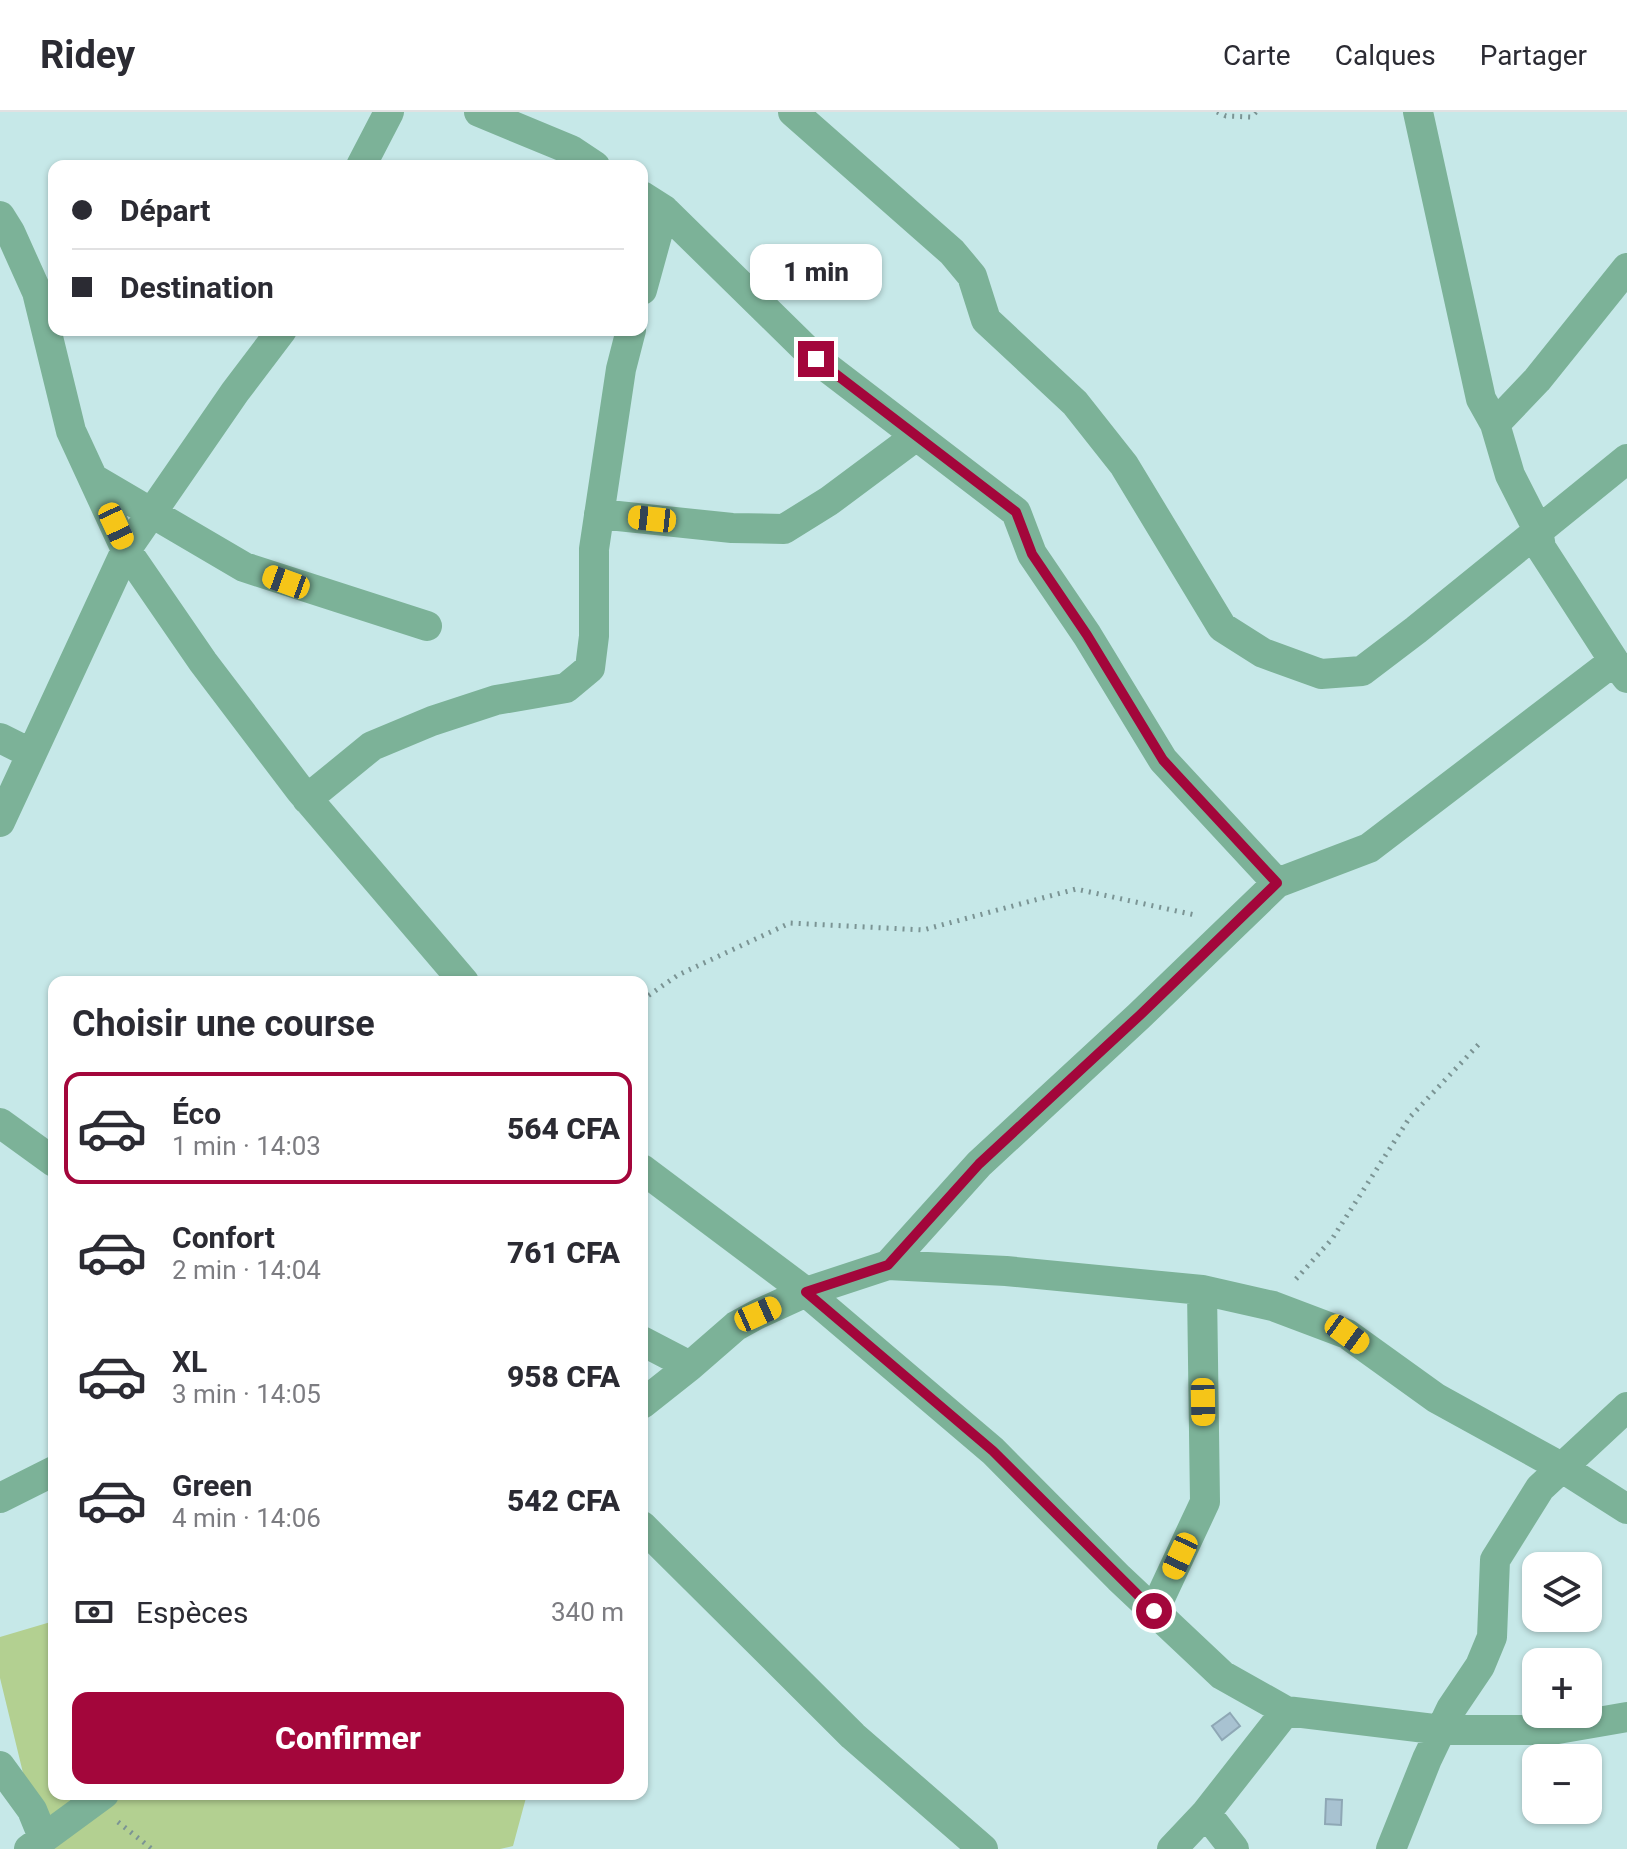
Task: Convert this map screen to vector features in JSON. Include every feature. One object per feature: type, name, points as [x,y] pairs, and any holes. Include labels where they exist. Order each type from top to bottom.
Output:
[{"type":"street","points":[[364,160],[389,112]]},
{"type":"street","points":[[479,112],[571,150],[586,160]]},
{"type":"street","points":[[793,112],[952,252],[972,276],[986,320],[1075,403],[1124,465],[1222,627],[1263,653],[1321,674],[1362,671],[1627,459]]},
{"type":"street","points":[[888,1265],[979,1164],[1277,883],[1369,848],[1620,670],[1541,548],[1538,530],[1510,475],[1495,424],[1481,399],[1418,112]]},
{"type":"street","points":[[648,243],[653,203]]},
{"type":"street","points":[[653,203],[816,359],[1016,512],[1032,554],[1087,635],[1163,760],[1277,883]]},
{"type":"street","points":[[0,216],[37,292],[71,431],[126,550],[203,662],[307,799],[459,976]]},
{"type":"street","points":[[1495,424],[1537,380],[1627,268]]},
{"type":"street","points":[[0,822],[126,550],[277,336]]},
{"type":"street","points":[[307,799],[372,746],[432,721],[496,700],[566,688],[590,668],[594,636],[594,549],[621,369],[629,336]]},
{"type":"street","points":[[599,514],[732,528],[784,529],[829,501],[915,437]]},
{"type":"street","points":[[94,479],[244,567],[427,626]]},
{"type":"street","points":[[0,738],[30,753]]},
{"type":"street","points":[[0,1123],[48,1158]]},
{"type":"street","points":[[648,1178],[806,1292],[993,1451],[1222,1675],[1286,1711],[1442,1730],[1552,1730],[1627,1717]]},
{"type":"street","points":[[648,1399],[736,1326],[806,1292],[888,1265],[1006,1271],[1202,1290],[1273,1306],[1347,1334],[1436,1398],[1561,1467],[1627,1509]]},
{"type":"street","points":[[1154,1611],[1205,1502],[1202,1290]]},
{"type":"street","points":[[648,1344],[690,1366]]},
{"type":"street","points":[[1391,1849],[1451,1709],[1480,1666],[1492,1637],[1495,1560],[1540,1488],[1627,1407]]},
{"type":"street","points":[[0,1498],[48,1474]]},
{"type":"street","points":[[648,1532],[853,1736],[983,1849]]},
{"type":"street","points":[[1172,1849],[1206,1813],[1286,1711]]},
{"type":"street","points":[[0,1766],[32,1810],[36,1843],[96,1800]]},
{"type":"street","points":[[1206,1813],[1234,1849]]},
{"type":"path","points":[[1217,112],[1226,116],[1251,117],[1256,112]]},
{"type":"path","points":[[648,996],[678,975],[790,923],[923,930],[1076,889],[1235,924]]},
{"type":"path","points":[[1273,1306],[1332,1239],[1410,1117],[1479,1044]]},
{"type":"green space","points":[[48,1623],[48,1800],[525,1800],[513,1846],[500,1849],[48,1849],[32,1810],[0,1678],[0,1637]]},
{"type":"building","points":[[1230,1713],[1240,1726],[1222,1740],[1212,1726]]},
{"type":"building","points":[[1326,1799],[1342,1800],[1341,1825],[1325,1824]]},
{"type":"route","points":[[816,359],[1016,512],[1032,554],[1087,635],[1163,760],[1277,883],[979,1164],[888,1265],[806,1292],[993,1451],[1154,1611]]}]
